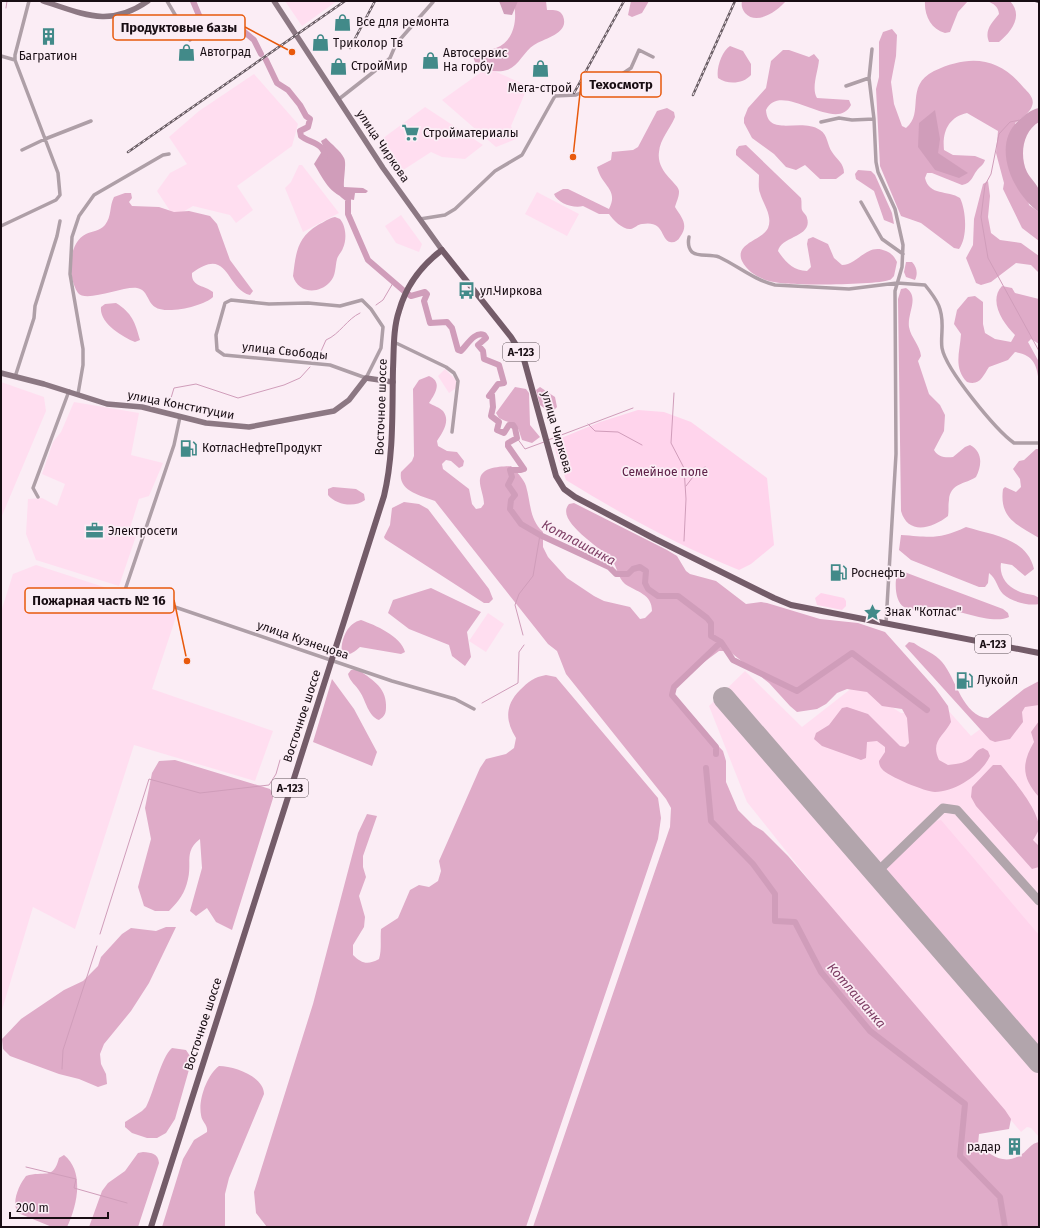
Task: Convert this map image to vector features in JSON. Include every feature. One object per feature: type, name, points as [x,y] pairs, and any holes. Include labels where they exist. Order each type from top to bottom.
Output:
[{"type":"main road","points":[[43,1],[81,13],[104,17],[117,16],[134,11],[148,1]]},
{"type":"main road","name":"улица Чиркова","points":[[274,1],[383,168],[442,250],[511,337],[523,356],[556,476],[564,489],[575,498],[655,540],[791,605],[1039,653]]},
{"type":"main road","name":"А-123","points":[[394,342],[396,321],[404,296],[414,279],[426,264],[442,250]]},
{"type":"main road","name":"Восточное шоссе","points":[[151,1227],[387,482],[392,451],[394,342]]},
{"type":"main road","name":"улица Конституции","points":[[1,373],[15,378],[69,391],[107,404],[142,407],[206,423],[249,427],[323,414],[343,406],[366,378]]},
{"type":"main road","points":[[366,378],[393,382]]},
{"type":"street","points":[[1,226],[56,200],[60,195],[60,183],[45,138],[15,60],[29,1]]},
{"type":"street","points":[[167,1],[190,40]]},
{"type":"street","points":[[339,99],[390,58],[396,44],[433,2]]},
{"type":"street","points":[[872,49],[869,78],[878,172],[895,209],[904,244],[902,267],[895,291],[896,454],[886,623]]},
{"type":"street","points":[[420,219],[445,215],[455,209],[495,171],[522,155],[555,96],[576,95],[622,74],[631,68],[639,50],[653,57]]},
{"type":"street","points":[[1,56],[15,60]]},
{"type":"street","points":[[846,86],[869,78]]},
{"type":"street","points":[[821,122],[839,118],[852,120],[874,119]]},
{"type":"street","points":[[22,150],[45,138],[91,121]]},
{"type":"street","points":[[78,394],[84,365],[83,349],[70,274],[72,237],[79,216],[94,195],[163,155],[169,154]]},
{"type":"street","points":[[861,202],[882,239],[903,254]]},
{"type":"street","points":[[15,378],[34,318],[35,306],[57,236],[60,221]]},
{"type":"street","points":[[689,237],[688,245],[692,252],[698,255],[706,254],[718,257],[764,283],[775,285],[850,289],[897,284],[925,285],[933,295],[943,314],[942,348],[945,357],[965,388],[995,425],[1014,443],[1039,443]]},
{"type":"street","name":"улица Свободы","points":[[231,300],[268,304],[308,303],[340,306],[362,300],[380,321],[383,332],[381,348],[366,378],[330,365],[224,355],[217,350],[216,335],[225,303],[231,300]]},
{"type":"street","points":[[394,342],[446,367],[454,373],[458,381],[452,432]]},
{"type":"street","points":[[38,497],[33,488],[69,391]]},
{"type":"street","name":"улица Кузнецова","points":[[180,417],[174,445],[125,590],[392,681],[455,700],[474,709]]},
{"type":"shaded area","points":[[285,1],[337,1],[302,26]]},
{"type":"shaded area","points":[[499,1],[518,1],[512,15],[504,14]]},
{"type":"shaded area","points":[[513,1],[546,1],[547,10],[556,10],[562,14],[564,22],[563,27],[555,35],[538,42],[530,48],[515,65],[507,70],[496,71],[477,67],[473,57],[478,53],[502,45],[511,34],[515,21]]},
{"type":"shaded area","points":[[631,1],[649,1],[642,13],[632,17],[628,15]]},
{"type":"shaded area","points":[[742,1],[786,1],[767,16],[755,18],[750,17],[745,13],[742,7]]},
{"type":"shaded area","points":[[925,1],[968,1],[958,12],[950,32],[945,33],[932,25],[929,21]]},
{"type":"shaded area","points":[[987,1],[1010,1],[1016,12],[1016,18],[1011,29],[999,42],[989,42],[987,34],[988,30],[999,14],[998,9],[992,3]]},
{"type":"shaded area","points":[[892,29],[897,35],[896,56],[891,82],[894,104],[902,126],[906,128],[914,115],[917,92],[925,77],[934,71],[960,62],[972,61],[994,65],[1004,70],[1014,78],[1030,94],[1033,101],[1031,109],[1025,116],[1015,123],[1029,205],[1039,212],[1039,241],[1022,228],[1003,189],[1004,183],[996,153],[998,131],[967,113],[951,121],[944,137],[944,150],[953,155],[975,156],[985,160],[983,164],[970,181],[962,185],[932,173],[927,173],[925,178],[930,188],[960,198],[964,209],[965,231],[962,244],[959,249],[954,248],[921,223],[901,216],[880,166],[876,89],[879,77],[879,42],[883,32]]},
{"type":"shaded area","points":[[730,46],[743,51],[751,64],[751,75],[740,82],[726,82],[718,78],[720,60],[724,52]]},
{"type":"shaded area","points":[[783,50],[789,50],[809,57],[814,54],[819,60],[815,85],[815,94],[817,98],[849,100],[851,105],[844,113],[834,114],[821,112],[784,100],[773,102],[766,110],[768,118],[773,123],[787,126],[804,125],[823,132],[830,149],[842,164],[844,170],[844,173],[836,179],[820,179],[805,165],[796,170],[786,167],[774,154],[752,138],[744,123],[744,118],[748,108],[766,88],[771,61]]},
{"type":"shaded area","points":[[487,68],[528,86],[511,126],[516,139],[496,147],[442,100]]},
{"type":"shaded area","points":[[254,74],[298,124],[292,146],[237,186],[253,210],[236,223],[230,215],[193,206],[174,217],[157,191],[170,173],[187,164],[169,137],[199,111]]},
{"type":"shaded area","points":[[425,107],[483,145],[465,159],[442,157],[431,152],[397,174],[381,144],[382,139]]},
{"type":"shaded area","points":[[667,108],[674,112],[675,117],[661,143],[659,159],[664,172],[676,185],[679,192],[675,207],[684,222],[684,229],[677,241],[670,242],[667,240],[661,230],[655,225],[641,224],[628,229],[618,224],[609,214],[599,214],[583,206],[571,206],[562,203],[556,197],[554,194],[563,189],[568,189],[609,209],[612,202],[611,192],[599,174],[597,167],[611,160],[612,152],[633,150],[638,147],[657,111]]},
{"type":"shaded area","points":[[1039,108],[1039,122],[1029,131],[1026,137],[1023,158],[1027,172],[1039,190],[1039,212],[1021,194],[1014,182],[1006,156],[1006,143],[1010,131],[1018,121],[1026,114]]},
{"type":"shaded area","points":[[935,110],[940,139],[938,153],[968,173],[959,178],[935,170],[918,147],[919,123]]},
{"type":"shaded area","points":[[326,138],[343,155],[345,160],[344,187],[363,188],[368,191],[366,193],[355,193],[354,200],[340,196],[334,192],[325,183],[314,164],[324,148],[321,141]]},
{"type":"shaded area","points":[[746,145],[801,198],[802,210],[807,217],[808,224],[801,233],[780,246],[778,251],[787,262],[798,269],[807,271],[811,267],[807,244],[808,239],[813,237],[828,244],[834,258],[842,265],[853,262],[873,249],[888,252],[897,262],[892,279],[868,283],[796,284],[769,281],[760,278],[748,269],[742,261],[742,250],[750,242],[765,232],[768,228],[769,219],[759,191],[759,175],[736,155],[736,150],[739,146]]},
{"type":"shaded area","points":[[299,165],[302,165],[339,213],[303,232],[285,188],[291,182]]},
{"type":"shaded area","points":[[858,170],[871,171],[875,175],[892,213],[894,224],[884,220],[874,191],[856,179],[855,174]]},
{"type":"shaded area","points":[[988,181],[990,196],[988,217],[991,233],[1000,240],[1021,243],[1039,256],[1039,273],[1031,265],[1016,263],[991,282],[981,285],[976,283],[966,258],[973,245],[974,219],[983,184]]},
{"type":"shaded area","points":[[537,192],[579,214],[567,236],[525,214]]},
{"type":"shaded area","points":[[125,193],[131,193],[132,198],[129,202],[132,206],[159,207],[174,212],[189,211],[210,216],[217,224],[230,260],[253,291],[250,295],[242,291],[236,285],[226,271],[220,266],[213,264],[204,266],[192,273],[192,278],[199,285],[213,292],[213,297],[194,306],[176,310],[160,309],[155,307],[143,291],[137,288],[123,289],[89,296],[82,296],[78,293],[71,273],[71,260],[74,248],[81,237],[101,229],[105,225],[109,218],[111,204],[114,197]]},
{"type":"shaded area","points":[[401,215],[422,244],[419,252],[396,243],[385,226]]},
{"type":"shaded area","points":[[335,217],[340,219],[342,222],[345,229],[345,237],[344,244],[337,259],[333,277],[330,282],[320,289],[304,289],[299,286],[293,276],[299,246],[311,230],[326,220]]},
{"type":"shaded area","points":[[906,262],[912,262],[916,268],[917,273],[915,280],[906,277],[904,272]]},
{"type":"shaded area","points":[[1002,286],[1012,288],[1015,293],[1039,299],[1039,344],[1031,339],[1028,342],[1039,362],[1039,383],[1036,366],[1030,358],[1021,353],[1015,352],[1008,360],[989,367],[983,377],[975,383],[967,382],[960,371],[958,359],[961,334],[954,324],[957,310],[968,297],[975,296],[983,302],[983,324],[985,333],[995,339],[1011,342],[1015,335],[1002,318],[997,305],[996,298]]},
{"type":"shaded area","points":[[906,288],[910,292],[913,301],[909,327],[920,352],[921,356],[918,361],[929,394],[940,405],[945,415],[944,431],[934,450],[942,456],[953,457],[965,447],[970,445],[977,451],[980,459],[976,477],[955,487],[952,490],[949,500],[948,516],[935,524],[922,527],[915,527],[909,524],[904,519],[901,511],[898,299],[901,289]]},
{"type":"shaded area","points":[[116,303],[126,310],[132,318],[140,340],[135,342],[124,337],[113,329],[104,319],[101,313],[101,307],[105,304]]},
{"type":"shaded area","points":[[445,369],[457,381],[456,388],[449,393],[438,376]]},
{"type":"shaded area","points":[[429,376],[436,381],[437,385],[429,403],[443,411],[446,419],[445,427],[437,441],[438,446],[447,451],[457,452],[464,461],[463,466],[459,468],[451,461],[446,460],[442,464],[443,469],[469,489],[472,504],[476,509],[481,508],[484,504],[480,479],[484,472],[488,469],[511,466],[520,475],[525,483],[535,522],[543,532],[543,547],[548,557],[567,578],[604,601],[630,607],[640,619],[645,618],[652,611],[647,597],[625,584],[612,560],[573,526],[566,511],[569,504],[574,503],[667,550],[677,556],[686,571],[690,574],[716,581],[746,604],[761,602],[767,603],[820,619],[858,623],[885,632],[935,688],[948,706],[951,722],[937,743],[936,748],[939,760],[948,765],[958,764],[970,759],[980,749],[983,748],[988,751],[990,756],[986,763],[967,781],[951,789],[935,792],[916,787],[885,772],[879,761],[885,752],[885,747],[877,741],[867,742],[866,758],[861,760],[822,746],[814,739],[816,733],[829,725],[842,708],[847,707],[868,714],[900,746],[905,747],[909,743],[907,718],[902,709],[882,706],[867,692],[847,689],[837,693],[826,704],[817,709],[797,712],[769,683],[729,651],[719,651],[688,674],[674,690],[675,700],[723,751],[726,761],[726,782],[738,810],[753,825],[763,831],[788,856],[1005,1110],[1011,1119],[1009,1129],[979,1134],[978,1144],[993,1156],[1010,1159],[1016,1158],[1032,1145],[1039,1142],[1039,1227],[533,1227],[670,827],[671,808],[666,799],[566,674],[557,651],[548,644],[435,501],[411,491],[403,484],[401,472],[412,461],[414,456],[413,389],[419,380]]},
{"type":"shaded area","points":[[1,382],[44,397],[46,411],[1,518]]},
{"type":"shaded area","points":[[515,387],[526,389],[529,393],[530,425],[540,437],[532,443],[522,440],[516,425],[499,418],[496,413]]},
{"type":"shaded area","points":[[540,387],[555,397],[557,407],[553,411],[548,411],[540,405],[536,390]]},
{"type":"shaded area","points":[[74,402],[139,413],[131,455],[163,463],[149,496],[139,499],[130,528],[136,536],[119,586],[36,560],[26,534],[28,499],[42,498],[57,506],[65,484],[42,474],[53,442],[61,432]]},
{"type":"shaded area","points":[[1036,449],[1039,449],[1039,538],[1011,520],[1004,507],[1002,499],[1003,489],[1005,487],[1016,492],[1021,487],[1020,479],[1013,469],[1019,461],[1024,460]]},
{"type":"shaded area","points":[[333,487],[356,489],[364,494],[365,500],[351,505],[336,501],[328,495],[328,489]]},
{"type":"shaded area","points":[[404,502],[419,504],[428,509],[489,589],[493,599],[489,603],[484,603],[385,539],[384,537],[390,525],[392,508]]},
{"type":"shaded area","points":[[966,527],[1007,539],[1024,550],[1034,569],[1025,576],[1012,565],[1001,563],[1002,576],[1004,580],[1014,589],[1037,596],[1039,598],[1039,604],[1020,603],[1007,597],[1001,592],[994,578],[989,573],[988,583],[985,587],[979,587],[911,560],[899,550],[901,535],[934,537],[948,534]]},
{"type":"shaded area","points":[[36,565],[178,611],[152,689],[273,731],[255,781],[134,745],[75,929],[33,907],[1,1013],[1,612],[13,574]]},
{"type":"shaded area","points":[[899,570],[1003,609],[1008,613],[1009,617],[1002,619],[985,618],[940,607],[908,609],[898,600],[896,578]]},
{"type":"shaded area","points":[[431,588],[481,612],[467,632],[471,657],[465,666],[452,656],[449,645],[409,629],[388,613],[393,600]]},
{"type":"shaded area","points":[[488,613],[504,624],[486,652],[469,641]]},
{"type":"shaded area","points":[[361,620],[380,628],[393,636],[403,646],[405,652],[401,654],[360,647],[350,654],[342,654],[343,638],[348,629],[356,622]]},
{"type":"shaded area","points":[[909,642],[914,643],[933,654],[942,662],[966,704],[979,716],[988,718],[1024,689],[1039,681],[1039,705],[1025,707],[1022,712],[1023,722],[1010,739],[995,742],[990,740],[905,646]]},
{"type":"shaded area","points":[[357,669],[377,684],[384,694],[386,700],[386,711],[384,716],[379,720],[372,715],[360,692],[349,677],[348,674],[351,670]]},
{"type":"shaded area","points":[[745,671],[802,727],[857,684],[901,713],[924,713],[947,709],[971,736],[1039,685],[1039,1137],[1031,1128],[1027,1127],[1021,1132],[849,930],[747,802],[709,706]]},
{"type":"shaded area","points":[[546,675],[556,677],[658,798],[661,818],[658,839],[526,1227],[267,1227],[256,1213],[254,1192],[313,1004],[358,833],[367,814],[377,816],[363,856],[363,867],[366,877],[359,896],[365,917],[364,927],[353,945],[353,955],[365,963],[379,959],[381,948],[381,929],[398,918],[410,890],[419,885],[429,887],[438,881],[441,871],[439,861],[480,768],[486,759],[506,754],[514,748],[516,738],[512,732],[508,719],[509,707],[512,701],[520,690],[529,682]]},
{"type":"shaded area","points":[[332,679],[354,709],[377,752],[372,766],[313,742]]},
{"type":"shaded area","points":[[1039,721],[1039,797],[1029,783],[1025,771],[1025,764],[1034,742],[1031,732]]},
{"type":"shaded area","points":[[175,760],[270,789],[274,795],[232,930],[216,922],[207,908],[196,916],[190,911],[202,868],[200,839],[195,843],[190,852],[187,884],[176,904],[169,911],[155,911],[144,906],[138,887],[151,839],[145,808],[152,773],[159,761]]},
{"type":"shaded area","points":[[993,765],[1001,765],[1018,786],[1035,813],[1039,829],[1033,840],[1039,846],[1039,867],[1032,869],[976,806],[971,797],[972,787]]},
{"type":"shaded area","points":[[166,927],[176,927],[149,983],[131,1011],[104,1044],[100,1054],[101,1064],[106,1074],[107,1084],[98,1087],[79,1079],[59,1074],[10,1056],[3,1049],[2,1039],[21,1019],[64,990],[83,981],[98,966],[101,957],[122,934],[131,928],[156,931]]},
{"type":"shaded area","points":[[172,1048],[186,1050],[192,1059],[175,1119],[166,1133],[157,1138],[147,1138],[132,1133],[125,1127],[125,1122],[146,1107],[164,1059]]},
{"type":"shaded area","points":[[219,1066],[233,1068],[248,1074],[259,1082],[263,1088],[264,1094],[229,1178],[225,1194],[225,1227],[162,1227],[183,1159],[194,1140],[207,1132],[207,1127],[202,1120],[200,1109],[202,1095],[211,1075]]},
{"type":"shaded area","points":[[143,1152],[156,1155],[159,1163],[138,1227],[89,1227],[102,1191],[108,1183],[125,1171],[138,1153]]},
{"type":"shaded area","points":[[64,1155],[71,1162],[75,1170],[77,1180],[74,1209],[67,1227],[52,1227],[18,1213],[15,1204],[17,1194],[26,1176],[51,1172],[57,1165],[59,1158]]},
{"type":"green space","name":"Семейное поле","points":[[638,410],[664,412],[691,422],[767,478],[774,545],[751,564],[739,570],[694,551],[651,529],[566,480],[556,452],[554,441],[600,422]]},
{"type":"green space","points":[[821,593],[844,598],[846,601],[846,606],[842,610],[817,605],[815,598]]},
{"type":"green space","points":[[941,820],[1039,935],[1039,1046],[1036,1045],[888,872],[887,869],[891,863],[936,821]]},
{"type":"waterway","points":[[6,8],[7,1]]},
{"type":"waterway","name":"Котлашанка","points":[[193,1],[201,20],[205,24],[229,19],[254,40],[261,54]]},
{"type":"waterway","name":"Котлашанка","points":[[266,60],[277,83],[288,90],[300,105],[306,116],[310,119],[308,127],[300,131],[301,136],[322,148],[325,157]]},
{"type":"waterway","points":[[1020,120],[1010,122],[999,134],[991,174],[985,185],[981,217],[988,258],[1039,351]]},
{"type":"waterway","name":"Котлашанка","points":[[343,195],[348,199],[348,214],[368,260],[404,291]]},
{"type":"waterway","points":[[376,305],[383,300],[393,283]]},
{"type":"waterway","name":"Котлашанка","points":[[408,294],[411,296],[425,292],[427,294],[424,301],[430,323],[447,322],[452,328],[458,350],[461,351],[471,339],[477,335],[481,334],[486,338],[478,345],[483,351],[484,359],[499,365],[504,383],[498,384],[489,396],[492,395],[493,407],[491,416],[499,422],[497,430],[504,433],[509,425],[513,425],[515,428],[517,438],[508,443],[508,446],[524,469],[510,470],[512,477],[508,485],[515,495],[511,500],[510,509],[521,524],[540,535],[609,567],[616,574],[628,574],[633,569],[640,567],[646,571],[645,583],[648,589],[658,596],[678,596],[707,618],[711,623],[711,636],[721,642],[733,660],[797,691],[852,653],[927,710]]},
{"type":"waterway","points":[[318,358],[326,340],[360,313]]},
{"type":"waterway","points":[[168,398],[171,398],[174,388],[196,384],[238,398],[284,385],[300,378],[310,367]]},
{"type":"waterway","points":[[674,393],[671,443],[684,468],[686,499],[684,541]]},
{"type":"waterway","points":[[548,440],[633,408]]},
{"type":"waterway","points":[[588,424],[595,431],[618,432],[642,445]]},
{"type":"waterway","points":[[517,438],[525,449],[544,442]]},
{"type":"waterway","points":[[686,486],[696,473],[705,467]]},
{"type":"waterway","points":[[523,635],[515,605],[519,594],[533,576],[540,535]]},
{"type":"waterway","name":"Котлашанка","points":[[716,754],[716,747],[672,695],[674,687],[721,642]]},
{"type":"waterway","points":[[482,703],[518,683],[519,652],[524,645]]},
{"type":"waterway","points":[[100,934],[149,779],[200,793],[269,785],[276,774],[280,760]]},
{"type":"waterway","name":"Котлашанка","points":[[706,768],[711,821],[753,864],[775,894],[775,921],[795,922],[821,972],[870,1031],[965,1104],[960,1156],[1000,1197],[1005,1227]]},
{"type":"waterway","points":[[62,1069],[63,1050],[97,946]]},
{"type":"waterway","points":[[26,1167],[76,1179],[74,1188],[127,1203]]},
{"type":"taxiway","points":[[876,873],[943,808],[957,810],[1039,901]]},
{"type":"taxiway","points":[[1031,1053],[1039,1054]]},
{"type":"runway","points":[[724,698],[1039,1062]]},
{"type":"railway","points":[[128,152],[345,1]]},
{"type":"railway","points":[[350,48],[375,1]]},
{"type":"railway","points":[[574,93],[624,1]]},
{"type":"railway","points":[[693,95],[735,1]]},
{"type":"place","name":"Все для ремонта","points":[[343,22]]},
{"type":"place","name":"Багратион","points":[[48,37]]},
{"type":"place","name":"Триколор Тв","points":[[320,43]]},
{"type":"place","name":"Автоград","points":[[187,52]]},
{"type":"place","name":"Продуктовые базы","points":[[292,52]]},
{"type":"place","name":"Автосервис На горбу","points":[[430,60]]},
{"type":"place","name":"СтройМир","points":[[338,66]]},
{"type":"place","name":"Мега-строй","points":[[540,69]]},
{"type":"place","name":"Стройматериалы","points":[[410,133]]},
{"type":"place","name":"Техосмотр","points":[[573,157]]},
{"type":"place","name":"ул.Чиркова","points":[[467,291]]},
{"type":"place","name":"КотласНефтеПродукт","points":[[189,448]]},
{"type":"place","name":"Электросети","points":[[95,531]]},
{"type":"place","name":"Роснефть","points":[[838,573]]},
{"type":"place","name":"Знак \"Котлас\"","points":[[872,612]]},
{"type":"place","name":"Пожарная часть № 16","points":[[187,661]]},
{"type":"place","name":"Лукойл","points":[[964,680]]},
{"type":"place","name":"радар","points":[[1014,1147]]}]
